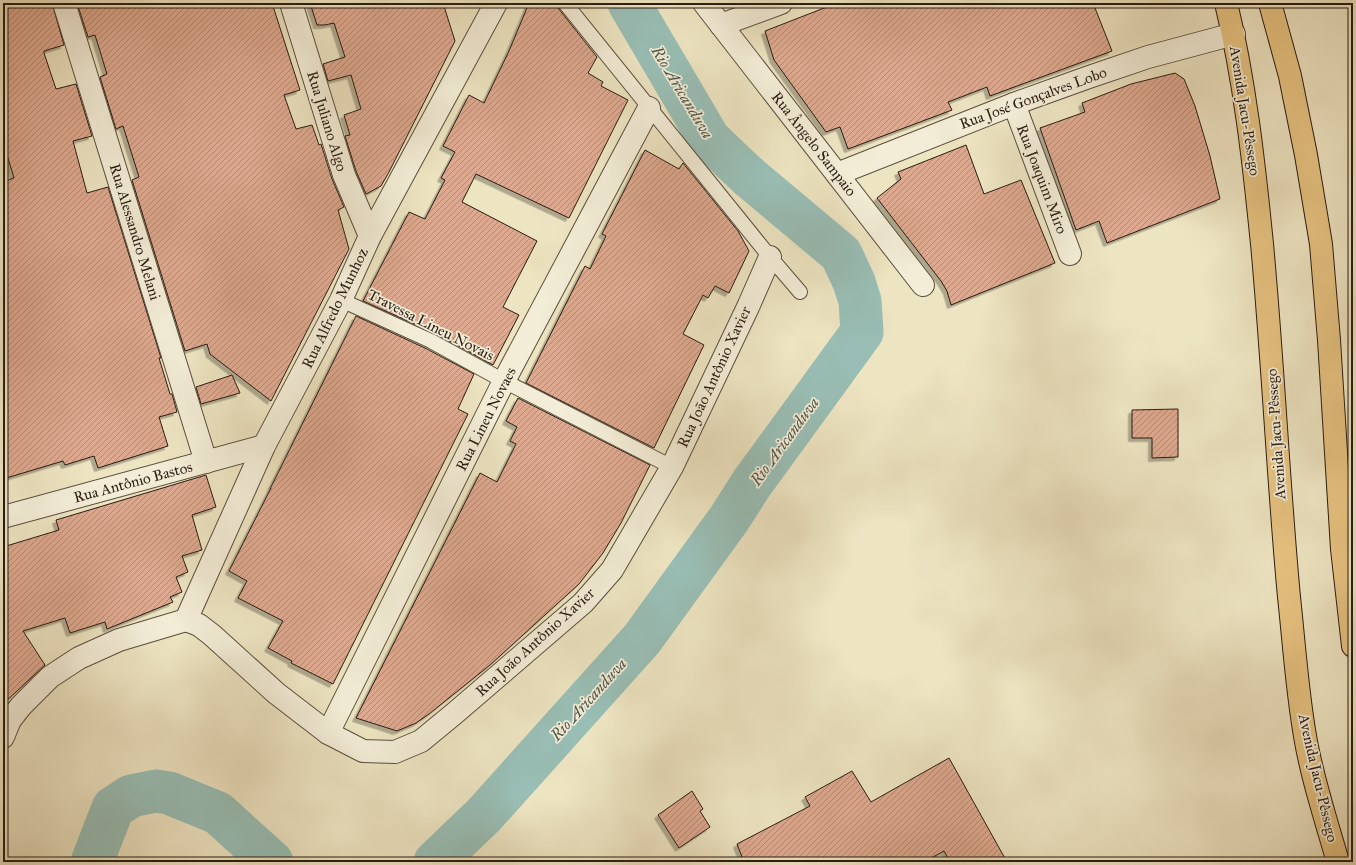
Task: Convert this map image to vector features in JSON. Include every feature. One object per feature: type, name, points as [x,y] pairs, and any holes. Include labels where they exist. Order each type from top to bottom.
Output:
[{"type":"highway","name":"Avenida Jacu-Pêssego","points":[[1226,3],[1234,34],[1255,171],[1269,322],[1283,527],[1296,668],[1305,736],[1320,801],[1338,862]]},
{"type":"highway","points":[[1270,3],[1290,76],[1306,155],[1321,244],[1329,340],[1342,549],[1353,646]]},
{"type":"street","name":"Rua Alessandro Melani","points":[[64,3],[206,462]]},
{"type":"street","name":"Rua Juliano Algo","points":[[291,3],[344,175],[370,236]]},
{"type":"street","name":"Rua Alfredo Munhoz","points":[[186,620],[264,446],[341,300],[370,236],[496,3]]},
{"type":"street","name":"Rua Ângelo Sampaio","points":[[704,3],[923,285]]},
{"type":"street","points":[[721,25],[781,3]]},
{"type":"street","name":"Rua José Gonçalves Lobo","points":[[837,174],[1014,104],[1148,57],[1234,34]]},
{"type":"street","name":"Rua Joaquim Miro","points":[[1014,104],[1070,254]]},
{"type":"street","name":"Rua Lineu Novaes","points":[[328,733],[504,381],[649,108]]},
{"type":"street","name":"Rua João Antônio Xavier","points":[[186,620],[199,625],[212,635],[276,693],[328,733],[363,751],[395,752],[420,741],[461,708],[584,602],[612,570],[672,467],[770,257]]},
{"type":"street","name":"Rua Antônio Bastos","points":[[3,517],[264,446]]},
{"type":"street","points":[[3,737],[10,720],[21,706],[50,677],[73,662],[119,640],[186,620]]},
{"type":"lane","points":[[566,3],[649,108],[800,292]]},
{"type":"lane","name":"Travessa Lineu Novais","points":[[341,300],[431,341],[504,381],[672,467]]},
{"type":"building","points":[[3,3],[52,3],[64,45],[44,51],[44,53],[56,89],[76,84],[92,136],[73,141],[87,193],[108,187],[161,358],[159,358],[170,394],[172,394],[177,412],[159,417],[168,446],[98,468],[94,456],[65,465],[63,461],[3,479],[3,182],[14,178],[3,142]]},
{"type":"building","points":[[77,3],[272,3],[300,90],[284,95],[296,129],[312,125],[319,145],[321,144],[332,179],[344,207],[338,210],[349,249],[271,401],[210,354],[207,344],[185,351],[132,180],[139,177],[123,126],[116,129],[100,77],[107,74],[95,35],[88,37]]},
{"type":"building","points":[[310,3],[443,3],[455,41],[381,186],[366,194],[356,171],[345,136],[350,135],[344,115],[361,109],[351,75],[328,81],[323,64],[345,57],[334,23],[317,25]]},
{"type":"building","points":[[529,3],[557,3],[558,8],[597,57],[588,73],[603,82],[601,86],[628,100],[569,218],[476,174],[462,202],[537,241],[503,307],[519,315],[493,365],[435,333],[363,301],[409,212],[425,219],[445,180],[441,178],[455,152],[443,146],[469,95],[484,103],[509,51]]},
{"type":"building","points":[[837,3],[1093,3],[1112,51],[990,96],[987,87],[948,102],[952,110],[848,149],[840,127],[826,132],[774,60],[765,31]]},
{"type":"building","points":[[1175,73],[1184,79],[1195,106],[1210,156],[1220,199],[1107,243],[1099,221],[1076,230],[1040,128],[1085,112],[1082,103],[1131,84]]},
{"type":"building","points":[[966,145],[984,194],[1021,180],[1055,263],[951,305],[947,291],[941,281],[877,198],[901,179],[898,172]]},
{"type":"building","points":[[645,150],[679,169],[683,163],[738,231],[749,251],[729,293],[715,286],[708,298],[703,295],[683,334],[704,345],[654,448],[526,383],[585,266],[590,269],[606,236],[602,234]]},
{"type":"building","points":[[356,316],[427,349],[474,374],[458,409],[468,414],[333,684],[291,663],[292,661],[268,648],[283,621],[238,598],[247,581],[229,571]]},
{"type":"building","points":[[232,375],[240,393],[201,404],[196,387]]},
{"type":"building","points":[[518,398],[650,465],[621,523],[603,553],[579,584],[490,665],[429,714],[416,723],[397,731],[356,718],[480,473],[497,482],[516,444],[510,441],[517,427],[506,421]]},
{"type":"building","points":[[1178,409],[1178,457],[1152,458],[1152,438],[1132,438],[1132,410]]},
{"type":"building","points":[[206,475],[216,507],[192,515],[202,550],[182,556],[188,572],[176,577],[182,592],[170,597],[173,602],[107,629],[105,622],[70,633],[65,618],[23,631],[45,665],[3,704],[3,547],[59,530],[56,520]]},
{"type":"building","points":[[949,758],[1007,862],[950,862],[944,851],[924,862],[744,862],[737,844],[810,806],[805,797],[852,771],[871,802]]},
{"type":"building","points":[[692,791],[703,809],[700,811],[710,827],[679,848],[658,815]]},
{"type":"waterway","name":"Rio Aricanduva","points":[[435,862],[484,815],[642,639],[729,519],[752,483],[862,332],[860,301],[854,282],[841,254],[748,176],[709,139],[629,3]]},
{"type":"waterway","name":"Rio Aricanduva","points":[[92,862],[113,808],[131,796],[156,791],[169,793],[218,813],[272,862]]}]
